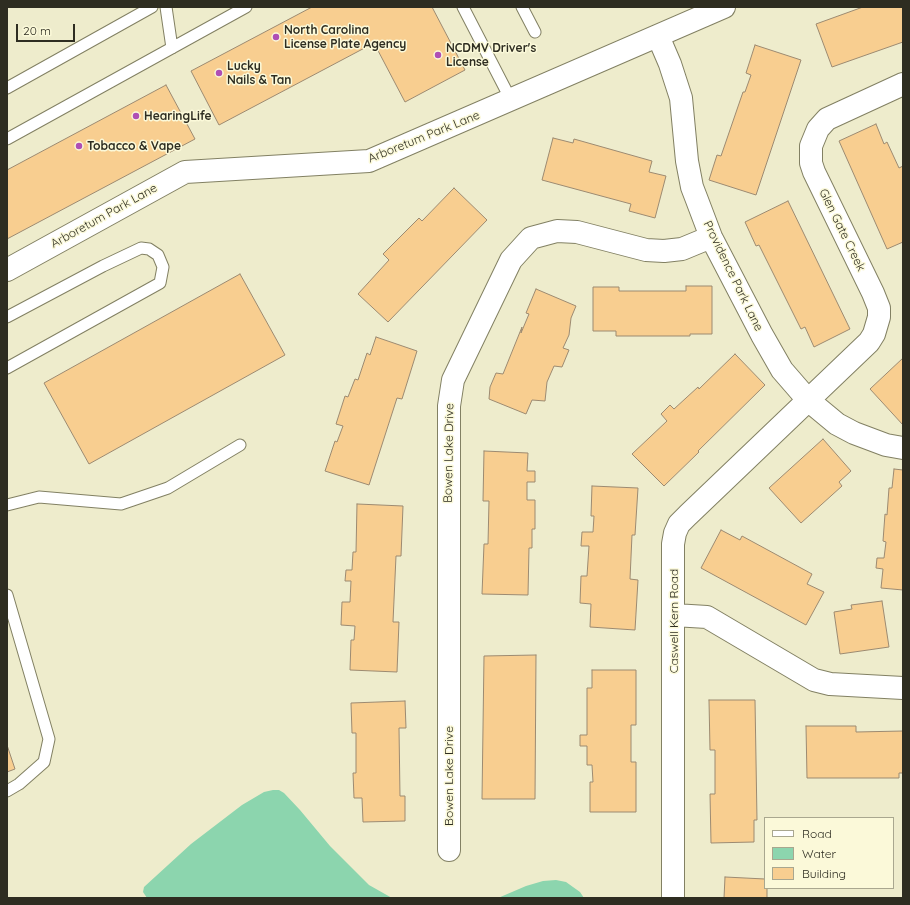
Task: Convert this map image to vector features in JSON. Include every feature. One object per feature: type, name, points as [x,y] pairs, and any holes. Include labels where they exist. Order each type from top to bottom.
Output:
[{"type":"street","name":"Arboretum Park Lane","points":[[7,270],[185,172],[369,161],[724,7]]},
{"type":"street","name":"Providence Park Lane","points":[[658,36],[670,64],[681,98],[687,161],[692,187],[711,237],[782,370],[808,400],[837,424],[854,433],[886,445],[903,448]]},
{"type":"street","name":"Glen Gate Creek","points":[[808,400],[869,342],[874,334],[879,317],[879,308],[873,293],[814,172],[810,154],[814,137],[818,129],[827,119],[903,84]]},
{"type":"street","name":"Bowen Lake Drive","points":[[448,850],[449,406],[453,380],[511,260],[531,238],[557,231],[577,232],[646,250],[664,251],[682,249],[711,237]]},
{"type":"street","name":"Caswell Kern Road","points":[[673,898],[673,544],[675,533],[680,524],[808,400]]},
{"type":"street","points":[[674,615],[707,617],[814,680],[830,684],[903,688]]},
{"type":"lane","points":[[7,88],[152,7]]},
{"type":"lane","points":[[166,7],[172,48]]},
{"type":"lane","points":[[7,140],[246,7]]},
{"type":"lane","points":[[463,7],[511,100]]},
{"type":"lane","points":[[522,7],[535,32]]},
{"type":"lane","points":[[7,317],[103,266],[141,248],[149,249],[158,255],[163,267],[160,283],[7,368]]},
{"type":"lane","points":[[7,505],[40,498],[121,504],[168,488],[240,445]]},
{"type":"lane","points":[[7,595],[49,739],[44,762],[19,784],[7,791]]},
{"type":"water","points":[[279,790],[284,793],[330,846],[369,885],[392,898],[147,898],[143,892],[144,887],[191,844],[242,805],[264,792]]},
{"type":"water","points":[[556,880],[566,882],[580,892],[584,898],[498,898],[526,886],[543,881]]},
{"type":"building","points":[[312,7],[432,7],[465,70],[405,102],[374,43],[219,125],[191,71]]},
{"type":"building","points":[[863,7],[903,7],[903,42],[832,67],[816,24]]},
{"type":"building","points":[[755,45],[801,60],[756,195],[709,180],[717,155],[721,156],[743,92],[745,92],[751,75],[746,73]]},
{"type":"building","points":[[166,85],[195,139],[7,239],[7,170]]},
{"type":"building","points":[[876,124],[884,144],[887,142],[899,168],[903,166],[903,242],[887,249],[839,141]]},
{"type":"building","points":[[553,138],[573,143],[574,139],[652,161],[649,172],[666,176],[655,218],[629,211],[631,204],[542,180]]},
{"type":"building","points":[[454,188],[487,220],[388,322],[358,294],[389,260],[383,254],[419,218],[422,221]]},
{"type":"building","points":[[788,201],[850,329],[814,347],[805,327],[801,329],[759,245],[756,246],[745,222]]},
{"type":"building","points":[[240,274],[285,355],[89,464],[44,383]]},
{"type":"building","points":[[686,286],[712,286],[712,334],[690,334],[690,336],[616,336],[616,331],[593,331],[593,287],[619,287],[619,291],[686,291]]},
{"type":"building","points":[[536,289],[576,306],[571,318],[569,335],[563,348],[569,350],[562,367],[554,366],[547,382],[545,401],[532,400],[526,414],[489,399],[490,387],[496,373],[503,374],[522,327],[521,333],[529,314],[526,313]]},
{"type":"building","points":[[376,337],[417,351],[402,399],[397,398],[369,485],[325,471],[335,441],[337,442],[343,426],[336,424],[345,396],[348,397],[355,379],[358,380],[367,353],[370,355]]},
{"type":"building","points":[[735,354],[765,385],[664,486],[632,454],[667,421],[661,414],[670,405],[674,409],[698,387],[699,389]]},
{"type":"building","points":[[903,358],[903,425],[870,389]]},
{"type":"building","points":[[823,439],[851,471],[839,482],[842,486],[801,523],[769,488]]},
{"type":"building","points":[[484,451],[528,453],[527,471],[535,471],[535,482],[527,482],[527,500],[535,500],[535,529],[532,529],[532,548],[529,548],[528,595],[482,594],[484,544],[488,544],[489,501],[483,501]]},
{"type":"building","points":[[894,469],[903,470],[903,590],[881,588],[883,569],[876,568],[877,558],[884,558],[886,542],[883,541],[885,514],[887,515],[889,488],[892,488]]},
{"type":"building","points":[[592,486],[638,488],[635,535],[632,535],[630,579],[638,580],[635,630],[590,627],[591,604],[580,603],[581,576],[587,576],[589,546],[581,546],[582,532],[593,532],[594,516],[591,516]]},
{"type":"building","points":[[357,504],[403,506],[401,556],[396,556],[393,622],[399,622],[397,672],[350,670],[351,640],[354,640],[355,626],[341,625],[342,602],[350,602],[351,581],[345,581],[346,570],[352,570],[353,552],[356,552]]},
{"type":"building","points":[[721,530],[740,540],[742,536],[812,574],[807,584],[824,592],[806,625],[701,568]]},
{"type":"building","points":[[882,601],[889,647],[840,654],[834,612],[852,609],[851,605]]},
{"type":"building","points":[[536,655],[535,799],[482,799],[484,656]]},
{"type":"building","points":[[592,670],[636,670],[636,725],[631,725],[631,762],[636,762],[636,812],[590,812],[590,782],[593,782],[592,765],[587,765],[587,746],[580,746],[580,735],[587,735],[587,688],[592,688]]},
{"type":"building","points":[[709,700],[755,700],[757,820],[754,820],[754,842],[711,843],[710,794],[715,794],[715,750],[710,750]]},
{"type":"building","points":[[405,701],[406,728],[399,728],[400,796],[405,796],[405,821],[363,822],[362,798],[354,798],[353,773],[356,773],[356,733],[352,733],[351,703]]},
{"type":"building","points":[[806,726],[856,726],[856,732],[903,731],[903,773],[899,773],[899,778],[807,778]]},
{"type":"building","points":[[7,745],[15,769],[7,772]]},
{"type":"building","points":[[725,877],[764,879],[764,889],[767,889],[767,898],[724,898]]},
{"type":"place","name":"North Carolina License Plate Agency","points":[[276,37]]},
{"type":"place","name":"NCDMV Driver's License","points":[[438,55]]},
{"type":"place","name":"Lucky Nails & Tan","points":[[219,73]]},
{"type":"place","name":"HearingLife","points":[[136,116]]},
{"type":"place","name":"Tobacco & Vape","points":[[79,146]]}]
